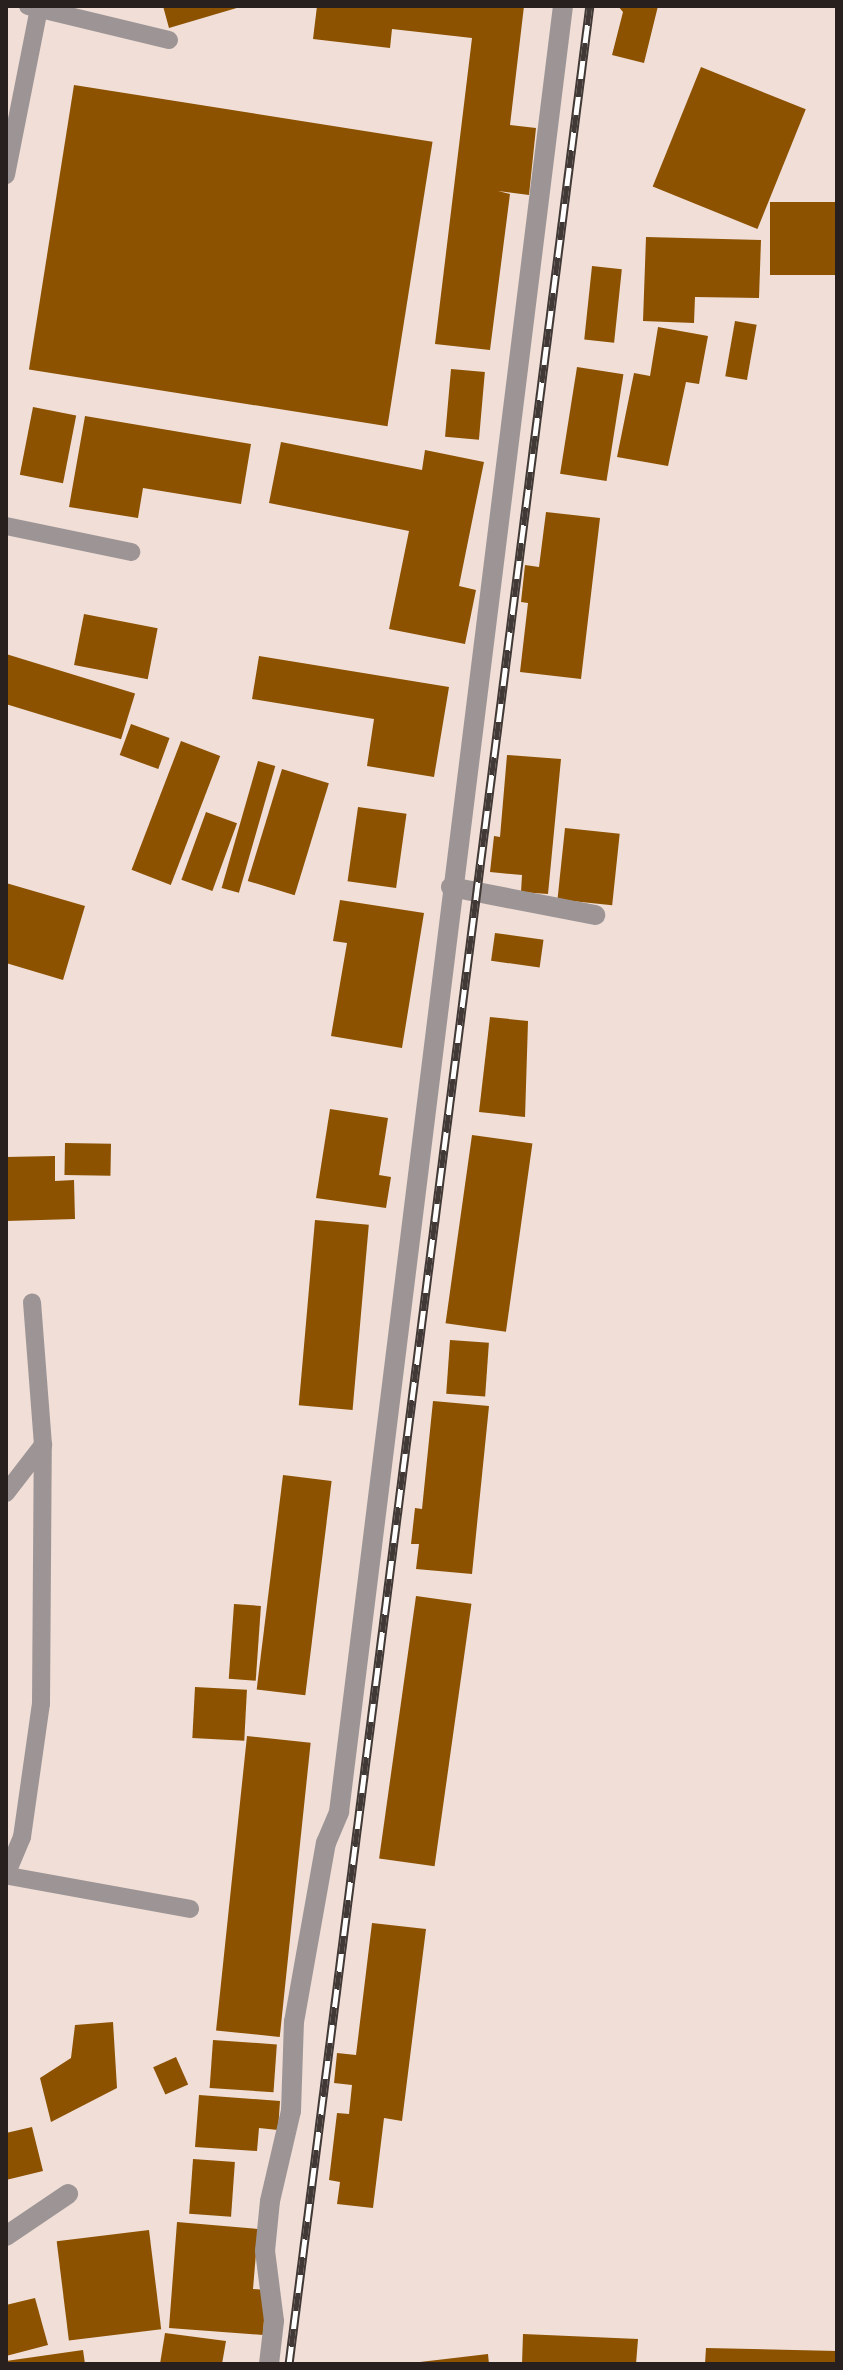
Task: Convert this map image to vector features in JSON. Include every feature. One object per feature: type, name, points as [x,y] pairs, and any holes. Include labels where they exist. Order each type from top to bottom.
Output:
[{"type":"street","points":[[269,2364],[274,2321],[265,2251],[270,2201],[291,2111],[294,2022],[326,1843],[339,1812],[451,887],[563,6]]},
{"type":"street","points":[[451,887],[595,915]]},
{"type":"street","points":[[6,2236],[68,2194]]},
{"type":"lane","points":[[6,175],[34,7],[169,40]]},
{"type":"lane","points":[[6,526],[131,552]]},
{"type":"lane","points":[[32,1302],[43,1445],[41,1704],[34,1775],[7,1875],[190,1909]]},
{"type":"lane","points":[[6,1493],[43,1445]]},
{"type":"building","points":[[163,6],[240,6],[240,7],[169,28]]},
{"type":"building","points":[[317,6],[524,6],[510,125],[536,128],[529,195],[498,191],[510,194],[490,350],[435,344],[472,38],[392,29],[390,48],[313,39]]},
{"type":"building","points":[[618,6],[658,6],[644,63],[612,55],[623,12]]},
{"type":"building","points":[[701,67],[806,109],[757,229],[653,187]]},
{"type":"building","points":[[74,85],[433,142],[387,426],[29,369]]},
{"type":"building","points":[[770,202],[837,202],[837,275],[770,275]]},
{"type":"building","points":[[646,237],[761,240],[759,298],[695,297],[694,323],[643,321]]},
{"type":"building","points":[[592,266],[622,269],[614,343],[584,340]]},
{"type":"building","points":[[735,321],[757,325],[747,380],[725,376]]},
{"type":"building","points":[[658,327],[708,336],[699,384],[686,382],[668,466],[617,457],[634,373],[650,376]]},
{"type":"building","points":[[577,367],[623,374],[607,481],[560,474]]},
{"type":"building","points":[[451,369],[485,372],[479,440],[445,437]]},
{"type":"building","points":[[33,407],[76,415],[63,483],[20,475]]},
{"type":"building","points":[[85,416],[251,444],[241,504],[143,488],[138,518],[69,507]]},
{"type":"building","points":[[281,442],[422,470],[425,450],[484,462],[459,586],[476,590],[465,644],[389,629],[409,531],[269,503]]},
{"type":"building","points":[[546,512],[600,518],[581,679],[520,672],[528,603],[521,602],[525,565],[539,567]]},
{"type":"building","points":[[84,614],[158,628],[148,679],[74,665]]},
{"type":"building","points":[[6,654],[135,693],[121,739],[6,704]]},
{"type":"building","points":[[259,656],[449,687],[434,777],[367,766],[374,719],[252,699]]},
{"type":"building","points":[[131,724],[170,738],[158,769],[120,755]]},
{"type":"building","points":[[181,741],[220,756],[171,885],[132,870]]},
{"type":"building","points":[[507,755],[561,759],[548,894],[521,892],[522,875],[490,872],[494,836],[500,837]]},
{"type":"building","points":[[258,761],[275,766],[239,893],[222,888]]},
{"type":"building","points":[[282,769],[329,783],[295,895],[248,881]]},
{"type":"building","points":[[358,807],[407,814],[396,888],[348,881]]},
{"type":"building","points":[[206,812],[237,823],[212,891],[181,880]]},
{"type":"building","points":[[565,828],[620,834],[612,905],[557,900]]},
{"type":"building","points":[[6,883],[85,906],[63,980],[6,963]]},
{"type":"building","points":[[340,900],[424,913],[402,1048],[331,1036],[347,943],[333,941]]},
{"type":"building","points":[[495,933],[544,940],[540,968],[491,961]]},
{"type":"building","points":[[490,1017],[528,1021],[525,1117],[479,1112]]},
{"type":"building","points":[[330,1109],[388,1118],[379,1175],[391,1177],[386,1208],[316,1198]]},
{"type":"building","points":[[472,1135],[532,1143],[506,1332],[446,1323]]},
{"type":"building","points":[[65,1143],[111,1144],[110,1176],[64,1175]]},
{"type":"building","points":[[55,1156],[55,1181],[74,1180],[75,1219],[6,1221],[6,1157]]},
{"type":"building","points":[[315,1220],[369,1225],[353,1410],[299,1405]]},
{"type":"building","points":[[450,1340],[489,1343],[485,1397],[446,1394]]},
{"type":"building","points":[[433,1401],[489,1406],[472,1574],[416,1569],[419,1544],[411,1544],[415,1508],[422,1509]]},
{"type":"building","points":[[283,1475],[332,1481],[305,1695],[257,1689]]},
{"type":"building","points":[[416,1596],[471,1604],[435,1866],[379,1858]]},
{"type":"building","points":[[234,1604],[261,1606],[256,1681],[229,1679]]},
{"type":"building","points":[[195,1687],[247,1690],[244,1741],[192,1738]]},
{"type":"building","points":[[247,1736],[311,1743],[280,2037],[216,2030]]},
{"type":"building","points":[[372,1923],[426,1929],[402,2121],[384,2118],[373,2208],[337,2204],[340,2182],[329,2180],[337,2113],[349,2114],[352,2085],[334,2083],[337,2053],[356,2055]]},
{"type":"building","points":[[113,2022],[117,2088],[51,2122],[40,2078],[71,2058],[75,2025]]},
{"type":"building","points":[[213,2040],[277,2044],[273,2092],[210,2088]]},
{"type":"building","points":[[176,2057],[188,2084],[165,2095],[153,2067]]},
{"type":"building","points":[[199,2095],[280,2101],[278,2130],[259,2128],[257,2151],[195,2147]]},
{"type":"building","points":[[32,2127],[43,2171],[6,2180],[6,2133]]},
{"type":"building","points":[[193,2159],[235,2162],[231,2217],[189,2214]]},
{"type":"building","points":[[177,2222],[258,2229],[253,2289],[266,2290],[263,2335],[169,2328]]},
{"type":"building","points":[[149,2230],[161,2329],[69,2341],[57,2241]]},
{"type":"building","points":[[35,2298],[48,2345],[6,2356],[6,2305]]},
{"type":"building","points":[[165,2333],[226,2341],[222,2364],[160,2364]]},
{"type":"building","points":[[523,2334],[638,2339],[636,2364],[522,2364]]},
{"type":"building","points":[[706,2348],[837,2351],[837,2364],[705,2364]]},
{"type":"building","points":[[83,2350],[85,2364],[6,2364],[6,2361]]},
{"type":"building","points":[[488,2354],[489,2364],[420,2364],[420,2362]]},
{"type":"railway","points":[[289,2364],[590,6]]}]
